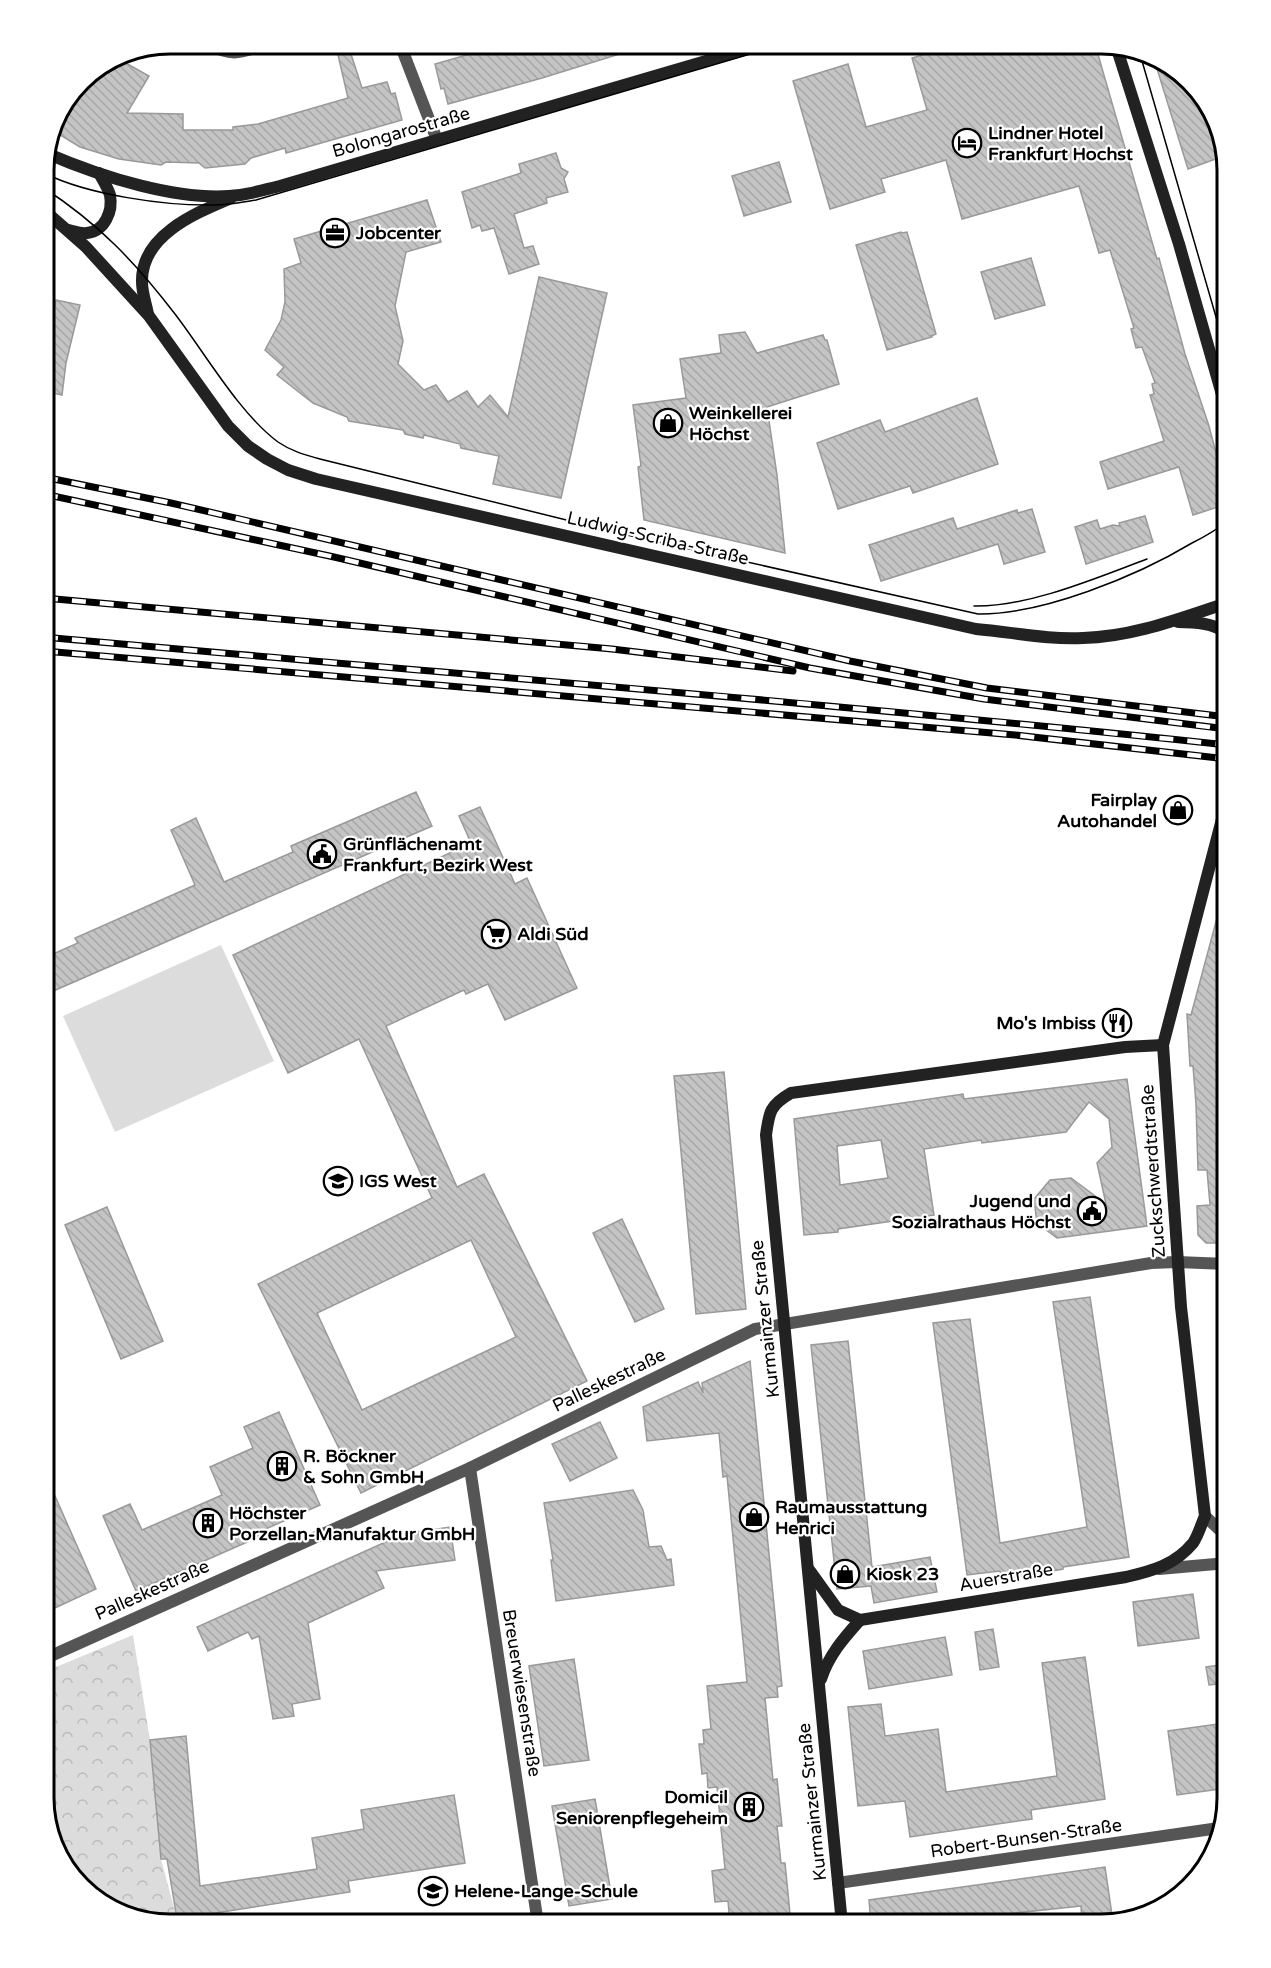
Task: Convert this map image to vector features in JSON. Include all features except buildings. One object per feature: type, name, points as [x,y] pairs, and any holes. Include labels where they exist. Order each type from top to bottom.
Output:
[{"type":"main road","name":"Bolongarostraße","points":[[55,156],[99,173],[174,192],[206,196],[238,195],[280,186],[730,54]]},
{"type":"main road","points":[[1119,55],[1217,362]]},
{"type":"main road","points":[[68,230],[88,233],[105,222],[110,194],[99,173]]},
{"type":"main road","points":[[149,316],[143,292],[142,274],[154,245],[182,223],[238,195]]},
{"type":"main road","points":[[54,218],[86,247],[149,316]]},
{"type":"main road","name":"Ludwig-Scriba-Straße","points":[[149,316],[235,432],[248,446],[288,471],[960,626],[1062,638],[1111,636],[1165,623],[1217,606]]},
{"type":"main road","points":[[1165,623],[1198,623],[1217,628]]},
{"type":"main road","name":"Zuckschwerdtstraße","points":[[1205,1516],[1177,1262],[1163,1045],[1217,838]]},
{"type":"main road","name":"Kurmainzer Straße","points":[[841,1914],[766,1135],[768,1116],[778,1100],[791,1093],[1125,1047],[1163,1045]]},
{"type":"main road","name":"Auerstraße","points":[[860,1620],[1126,1577],[1159,1569],[1179,1556],[1193,1542],[1205,1516]]},
{"type":"main road","points":[[809,1569],[838,1610],[860,1620],[834,1649],[819,1686]]},
{"type":"street","points":[[404,54],[437,140]]},
{"type":"street","name":"Palleskestraße","points":[[54,1654],[470,1467],[755,1329],[1151,1263],[1217,1264]]},
{"type":"street","name":"Breuerwiesenstraße","points":[[470,1467],[537,1914]]},
{"type":"street","points":[[1205,1516],[1217,1527]]},
{"type":"street","name":"Auerstraße","points":[[1159,1569],[1217,1564]]},
{"type":"street","name":"Robert-Bunsen-Straße","points":[[838,1883],[1213,1829]]},
{"type":"green space","points":[[221,945],[274,1061],[115,1132],[63,1016]]},
{"type":"green space","points":[[133,1635],[150,1740],[161,1859],[176,1914],[148,1912],[119,1902],[94,1885],[83,1874],[66,1849],[60,1835],[54,1805],[54,1668]]},
{"type":"tram line","points":[[54,177],[104,193],[173,204],[215,205],[256,200],[750,54]]},
{"type":"tram line","points":[[1142,62],[1217,320]]},
{"type":"tram line","points":[[54,195],[99,230],[145,277],[175,314],[236,399],[264,430],[288,448],[314,457],[627,535],[978,614],[1003,613],[1031,608],[1088,591],[1170,556],[1217,528]]},
{"type":"tram line","points":[[974,606],[1017,602],[1039,597],[1147,559]]},
{"type":"railway","points":[[54,479],[171,503],[850,661],[987,688],[1217,716]]},
{"type":"railway","points":[[54,496],[334,557],[810,668],[984,699],[1217,728]]},
{"type":"railway","points":[[54,599],[612,649],[793,671]]},
{"type":"railway","points":[[54,638],[783,702],[1217,744]]},
{"type":"railway","points":[[54,652],[1015,735],[1217,758]]},
{"type":"place","name":"Lindner Hotel Frankfurt Hochst","points":[[967,143]]},
{"type":"place","name":"Jobcenter","points":[[335,233]]},
{"type":"place","name":"Weinkellerei Höchst","points":[[668,423]]},
{"type":"place","name":"Fairplay Autohandel","points":[[1178,810]]},
{"type":"place","name":"Grünflächenamt Frankfurt, Bezirk West","points":[[322,854]]},
{"type":"place","name":"Aldi Süd","points":[[496,934]]},
{"type":"place","name":"Mo's Imbiss","points":[[1117,1023]]},
{"type":"place","name":"IGS West","points":[[338,1181]]},
{"type":"place","name":"Jugend und Sozialrathaus Höchst","points":[[1092,1211]]},
{"type":"place","name":"R. Böckner & Sohn GmbH","points":[[282,1466]]},
{"type":"place","name":"Raumausstattung Henrici","points":[[754,1517]]},
{"type":"place","name":"Höchster Porzellan-Manufaktur GmbH","points":[[208,1523]]},
{"type":"place","name":"Kiosk 23","points":[[845,1574]]},
{"type":"place","name":"Domicil Seniorenpflegeheim","points":[[749,1807]]},
{"type":"place","name":"Helene-Lange-Schule","points":[[433,1891]]}]
